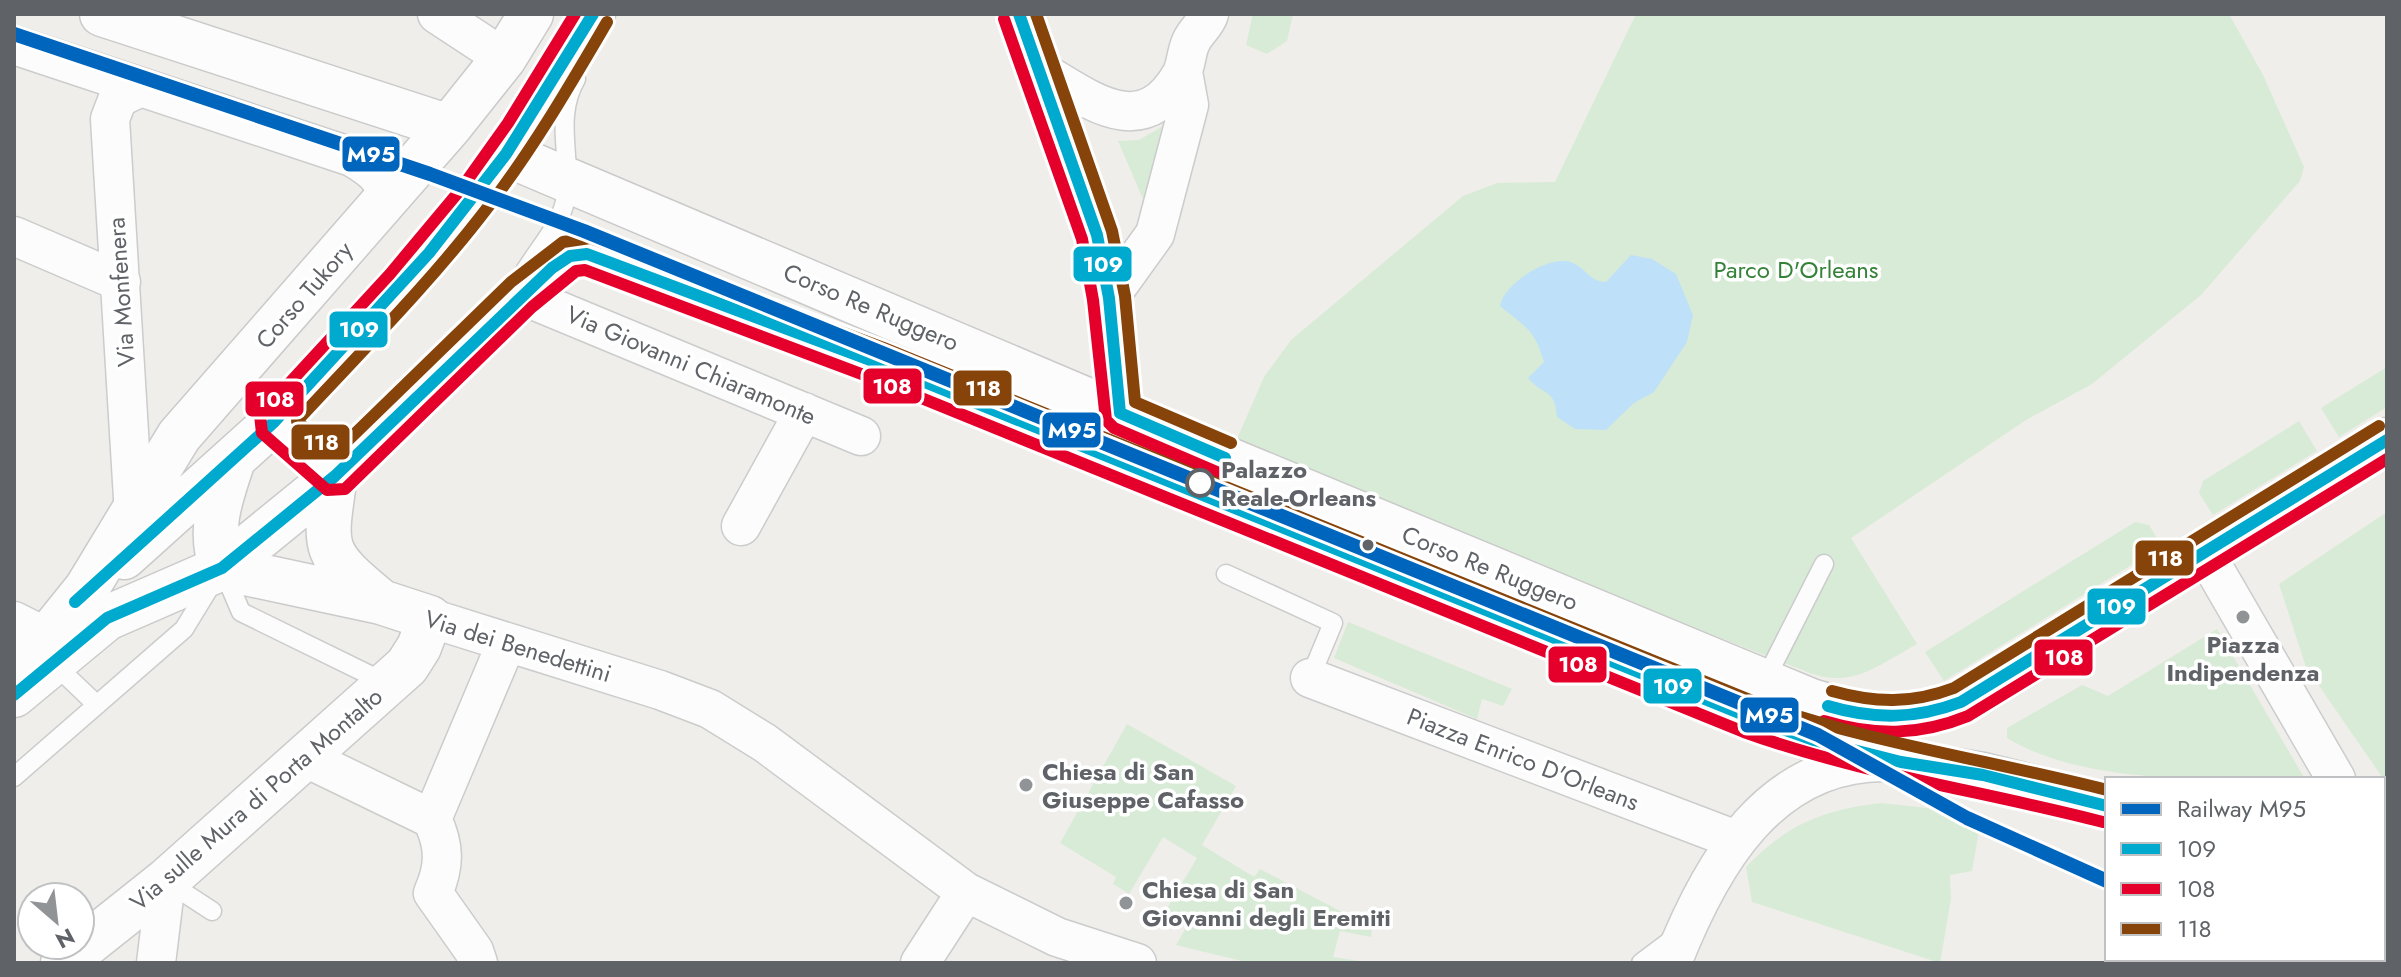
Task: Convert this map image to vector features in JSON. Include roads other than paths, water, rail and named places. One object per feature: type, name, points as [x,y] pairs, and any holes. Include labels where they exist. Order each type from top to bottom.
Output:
[{"type":"main road","name":"Corso Tukory","points":[[14,682],[37,640],[87,588],[232,463],[274,422],[429,253],[506,154],[593,14]]},
{"type":"main road","points":[[1019,14],[1097,235],[1109,298],[1120,413]]},
{"type":"main road","points":[[105,15],[449,127]]},
{"type":"main road","name":"Corso Tukory","points":[[87,588],[134,515],[179,436],[449,127],[519,29]]},
{"type":"main road","name":"Corso Re Ruggero","points":[[506,154],[1811,701],[1862,717],[1889,719],[1946,708],[1978,693]]},
{"type":"main road","name":"Corso Tukory","points":[[14,695],[37,640],[107,618],[222,568],[335,476],[508,308],[561,262],[587,254]]},
{"type":"main road","name":"Corso Re Ruggero","points":[[587,254],[878,363],[1749,717],[1814,740],[1901,762],[1983,775]]},
{"type":"main road","points":[[274,422],[335,476],[327,534],[331,554],[344,571],[381,602]]},
{"type":"main road","points":[[2105,806],[1983,775],[1961,758],[1952,742],[1951,729],[1957,715],[1978,693],[2387,440]]},
{"type":"main road","points":[[222,568],[215,542],[216,521],[232,463]]},
{"type":"main road","name":"Via dei Benedettini","points":[[222,568],[381,602],[430,618]]},
{"type":"main road","name":"Via sulle Mura di Porta Montalto","points":[[63,963],[166,881],[407,666],[419,647],[430,618]]},
{"type":"street","points":[[437,14],[519,29]]},
{"type":"street","points":[[1039,70],[1107,109],[1122,112],[1147,109],[1168,94],[1191,35]]},
{"type":"street","points":[[1109,298],[1155,234],[1189,105],[1191,35]]},
{"type":"street","points":[[14,45],[324,147],[375,171],[384,184],[388,199]]},
{"type":"street","name":"Via Monfenera","points":[[134,515],[110,119],[118,98],[141,87]]},
{"type":"street","points":[[324,147],[338,136],[343,122],[338,91]]},
{"type":"street","points":[[14,236],[121,282]]},
{"type":"street","name":"Via Giovanni Chiaramonte","points":[[508,308],[804,412],[861,436]]},
{"type":"street","points":[[741,526],[804,412]]},
{"type":"street","points":[[2205,553],[2335,777]]},
{"type":"street","name":"Via dei Benedettini","points":[[430,618],[660,690],[710,709],[765,743],[966,892],[1057,937],[1137,963]]},
{"type":"street","points":[[432,819],[506,644]]},
{"type":"street","name":"Piazza Enrico D'Orleans","points":[[1310,678],[1736,840]]},
{"type":"street","points":[[304,757],[432,819],[442,840],[442,871],[433,893],[474,951],[478,963]]},
{"type":"street","points":[[1678,947],[1710,878],[1736,840],[1778,796],[1853,761],[1901,762]]},
{"type":"street","points":[[156,963],[166,881]]},
{"type":"street","points":[[920,963],[943,947],[966,892]]},
{"type":"lane","points":[[508,308],[565,204],[563,119],[567,96],[614,14]]},
{"type":"lane","points":[[1764,682],[1824,564]]},
{"type":"lane","points":[[222,568],[241,612],[387,683]]},
{"type":"lane","points":[[14,777],[184,629],[222,568]]},
{"type":"lane","points":[[1226,574],[1333,623],[1310,678]]},
{"type":"lane","points":[[37,640],[97,705]]},
{"type":"lane","points":[[166,881],[212,911]]},
{"type":"lane","points":[[1641,963],[1678,947]]},
{"type":"water","points":[[1631,255],[1652,259],[1676,274],[1693,315],[1687,342],[1654,392],[1634,403],[1606,430],[1575,429],[1557,417],[1551,396],[1528,378],[1544,362],[1540,351],[1528,329],[1500,306],[1510,288],[1541,266],[1553,262],[1573,263],[1596,280],[1606,282]]},
{"type":"rail line","name":"M95","points":[[14,34],[430,174],[584,231],[1818,735],[1967,818],[2105,880]]},
{"type":"place","name":"Palazzo Reale-Orleans","points":[[1200,483]]},
{"type":"place","name":"Piazza Indipendenza","points":[[2243,617]]},
{"type":"place","name":"Chiesa di San Giuseppe Cafasso","points":[[1026,785]]},
{"type":"place","name":"Chiesa di San Giovanni degli Eremiti","points":[[1126,903]]},
{"type":"park label","name":"Parco D'Orleans","points":[[1796,269]]}]
